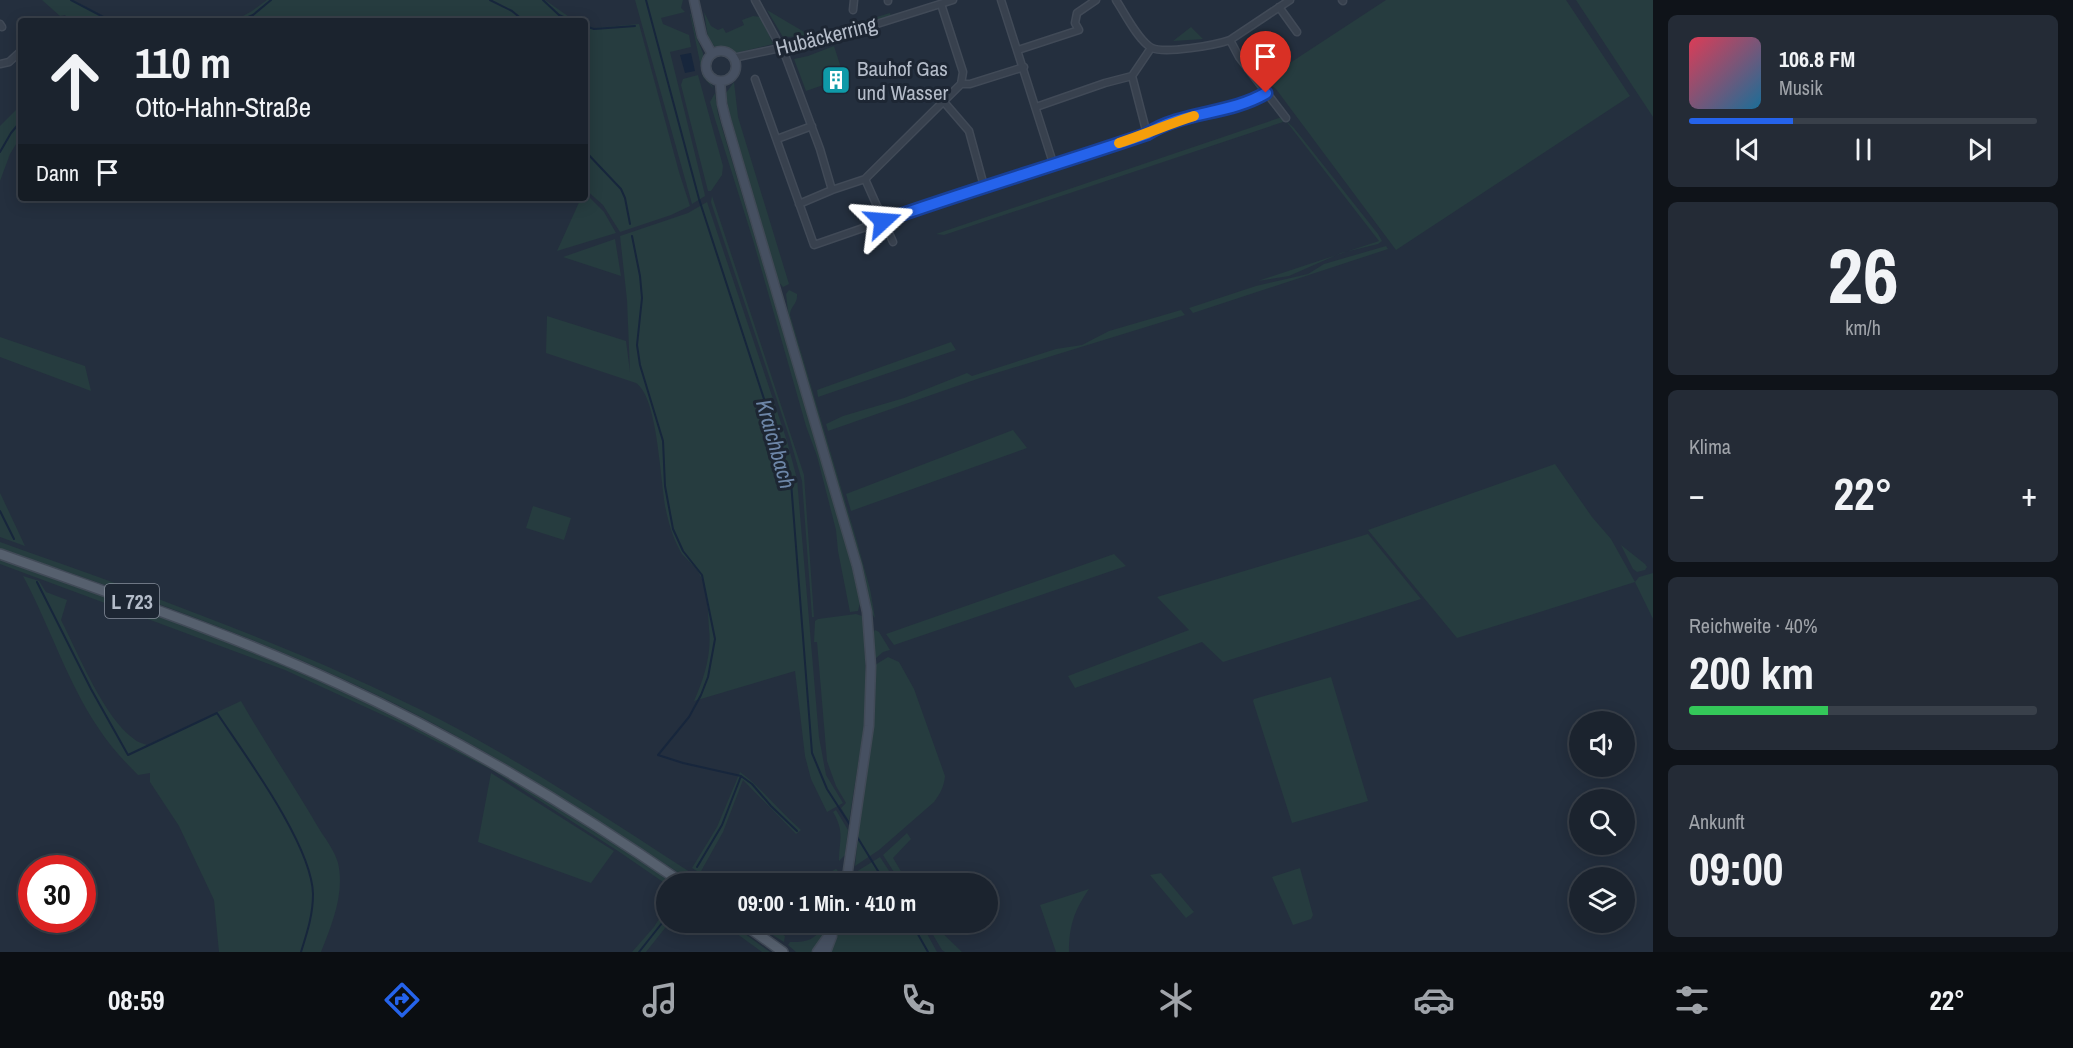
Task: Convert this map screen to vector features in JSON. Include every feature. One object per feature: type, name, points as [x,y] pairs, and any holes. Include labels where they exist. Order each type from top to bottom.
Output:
[{"type":"main road","points":[[694,0],[702,36],[712,54]]},
{"type":"main road","points":[[724,51],[733,58],[735,66],[733,74],[727,79],[720,81],[713,79],[706,70],[706,63],[712,54],[724,51]]},
{"type":"main road","points":[[720,81],[726,120],[841,509],[867,612],[871,696],[869,726],[847,873]]},
{"type":"main road","name":"L 723","points":[[0,554],[264,651],[401,713],[473,750],[569,807],[668,873]]},
{"type":"main road","points":[[756,933],[783,952]]},
{"type":"main road","points":[[824,952],[832,933]]},
{"type":"street","points":[[755,0],[781,48],[812,126],[832,190]]},
{"type":"street","points":[[853,10],[854,0]]},
{"type":"street","name":"Hubäckerring","points":[[733,58],[842,35],[953,0]]},
{"type":"street","points":[[1001,0],[1054,166]]},
{"type":"street","points":[[1018,50],[1079,30],[1075,23],[1077,13],[1096,0]]},
{"type":"street","points":[[1116,0],[1144,42],[1151,48],[1163,50],[1210,46],[1230,40],[1290,0]]},
{"type":"street","points":[[800,204],[865,179],[961,84],[963,72],[941,4]]},
{"type":"street","points":[[1279,7],[1297,32]]},
{"type":"street","points":[[1230,40],[1239,57],[1286,118]]},
{"type":"street","points":[[1036,107],[1132,76],[1151,48]]},
{"type":"street","points":[[0,64],[13,59],[18,54]]},
{"type":"street","points":[[961,84],[970,84],[1024,67]]},
{"type":"street","points":[[1132,76],[1147,134]]},
{"type":"street","points":[[755,79],[814,245],[984,186],[1054,166],[1147,134],[1155,128],[1198,114],[1219,112],[1255,100],[1266,93]]},
{"type":"street","points":[[944,102],[969,131],[984,186]]},
{"type":"street","points":[[777,139],[812,126]]},
{"type":"street","points":[[865,179],[893,242]]},
{"type":"green space","points":[[42,0],[73,0],[105,17],[68,18],[65,15],[60,16]]},
{"type":"green space","points":[[267,0],[545,0],[571,18],[239,18]]},
{"type":"green space","points":[[635,0],[683,0],[681,8],[685,12],[661,18],[663,24],[689,35],[691,47],[670,52],[705,196],[692,204]]},
{"type":"green space","points":[[1386,0],[1566,0],[1630,96],[1396,250],[1276,89],[1264,80]]},
{"type":"green space","points":[[1576,0],[1653,0],[1653,117]]},
{"type":"green space","points":[[767,10],[811,36],[783,37]]},
{"type":"green space","points":[[704,12],[711,26],[718,30],[723,28],[726,33],[744,25],[742,20],[753,16],[761,17],[773,44],[736,53],[725,46],[715,47],[708,38]]},
{"type":"green space","points":[[890,13],[891,16],[825,35],[825,33]]},
{"type":"green space","points":[[690,14],[703,53],[703,71],[714,89],[703,77]]},
{"type":"green space","points":[[639,24],[690,206],[671,215],[620,232],[603,205],[588,192],[588,26],[594,28]]},
{"type":"green space","points":[[1191,27],[1203,39],[1173,41]]},
{"type":"green space","points":[[834,46],[841,68],[826,73],[829,83],[806,91],[794,59]]},
{"type":"green space","points":[[698,75],[723,166],[722,175],[711,191],[708,191],[681,85],[683,79]]},
{"type":"green space","points":[[734,82],[738,117],[789,284],[783,287],[778,281],[728,108],[726,93]]},
{"type":"green space","points":[[715,93],[718,114],[848,549],[860,603],[858,611],[850,612],[836,530],[817,456],[806,426],[753,240],[710,102]]},
{"type":"green space","points":[[18,108],[18,141],[10,154],[0,181],[0,126]]},
{"type":"green space","points":[[1282,117],[1294,128],[1382,241],[1347,251],[1379,241],[1286,121],[944,235],[936,234]]},
{"type":"green space","points":[[588,196],[604,212],[616,233],[557,251],[580,201],[588,201]]},
{"type":"green space","points":[[712,196],[804,475],[814,617],[812,617],[802,481],[711,202]]},
{"type":"green space","points":[[707,202],[787,441],[797,479],[819,737],[826,775],[843,803],[827,812],[811,779],[805,756],[795,671],[694,701],[708,657],[710,638],[706,594],[700,575],[682,554],[670,525],[658,444],[650,406],[644,392],[636,383],[546,353],[547,316],[626,341],[630,372],[627,300],[620,236],[688,213]]},
{"type":"green space","points":[[615,239],[621,276],[563,257]]},
{"type":"green space","points":[[1386,246],[1388,249],[1193,313],[1189,308],[1256,286],[1308,274],[1324,264]]},
{"type":"green space","points":[[1336,255],[1289,276],[1258,281]]},
{"type":"green space","points":[[789,290],[797,294],[790,315],[857,542],[870,589],[875,618],[870,611],[856,545],[789,320],[786,294]]},
{"type":"green space","points":[[1181,310],[1185,315],[980,378],[828,431],[826,424],[843,416],[904,398],[967,373],[972,376],[1056,349],[1082,345],[1109,331]]},
{"type":"green space","points":[[0,337],[85,366],[91,391],[0,357]]},
{"type":"green space","points":[[951,342],[956,350],[818,397],[817,390]]},
{"type":"green space","points":[[1013,430],[1027,448],[851,511],[846,494]]},
{"type":"green space","points":[[1555,464],[1592,517],[1611,539],[1635,582],[1457,638],[1368,530]]},
{"type":"green space","points":[[0,493],[2,497],[25,546],[0,537]]},
{"type":"green space","points":[[533,506],[571,518],[564,540],[526,528]]},
{"type":"green space","points":[[1368,534],[1421,599],[1223,662],[1202,642],[1075,688],[1068,676],[1189,630],[1157,597]]},
{"type":"green space","points":[[0,542],[112,582],[279,646],[388,694],[509,758],[576,798],[692,873],[679,873],[536,782],[386,699],[223,628],[0,549]]},
{"type":"green space","points":[[1621,545],[1645,564],[1647,567],[1645,570],[1637,572],[1633,569]]},
{"type":"green space","points":[[1114,554],[1126,566],[894,645],[886,634]]},
{"type":"green space","points":[[0,558],[297,668],[453,744],[567,811],[661,873],[656,873],[656,877],[492,770],[398,722],[285,670],[0,564]]},
{"type":"green space","points":[[1653,573],[1653,619],[1635,582],[1639,577]]},
{"type":"green space","points":[[23,576],[39,581],[46,592],[67,600],[61,620],[84,667],[112,716],[137,741],[147,745],[241,701],[329,844],[338,863],[339,897],[321,952],[219,952],[214,900],[179,826],[150,782],[150,773],[138,775],[122,759],[99,729],[77,692]]},
{"type":"green space","points":[[856,614],[862,616],[863,619],[866,676],[864,727],[849,821],[841,808],[846,803],[836,786],[827,761],[817,642],[814,642],[815,621],[818,619]]},
{"type":"green space","points":[[875,630],[879,632],[890,650],[883,652],[875,659],[873,633]]},
{"type":"green space","points":[[888,657],[899,662],[914,689],[945,776],[934,802],[879,850],[855,866],[870,741],[875,665]]},
{"type":"green space","points":[[1331,677],[1368,801],[1292,823],[1253,701]]},
{"type":"green space","points":[[740,772],[801,830],[796,834],[743,780],[723,832],[700,873],[692,868],[717,827]]},
{"type":"green space","points":[[491,773],[614,851],[591,883],[478,842]]},
{"type":"green space","points":[[836,810],[848,830],[845,855],[839,861],[840,831],[833,812]]},
{"type":"green space","points":[[907,833],[911,839],[893,858],[902,873],[895,873],[883,855]]},
{"type":"green space","points":[[880,857],[890,873],[856,873]]},
{"type":"green space","points":[[1300,868],[1313,915],[1311,919],[1293,925],[1272,877]]},
{"type":"green space","points":[[836,869],[840,873],[830,873]]},
{"type":"green space","points":[[1161,873],[1194,912],[1186,918],[1150,875]]},
{"type":"green space","points":[[1089,889],[1073,919],[1069,952],[1056,952],[1040,905]]},
{"type":"green space","points":[[656,924],[656,933],[661,933],[646,952],[632,952]]},
{"type":"green space","points":[[736,933],[744,933],[770,952],[762,952]]},
{"type":"green space","points":[[769,933],[780,933],[785,936],[784,942]]},
{"type":"green space","points":[[818,933],[824,933],[812,952],[796,952],[788,945],[790,942],[811,939]]},
{"type":"green space","points":[[838,933],[927,933],[937,952],[830,952]]},
{"type":"green space","points":[[932,933],[942,933],[962,952],[945,952]]},
{"type":"water","points":[[691,53],[695,71],[685,73],[680,55]]},
{"type":"waterway","points":[[71,0],[105,18]]},
{"type":"waterway","points":[[246,18],[271,0]]},
{"type":"waterway","points":[[490,0],[520,18]]},
{"type":"waterway","points":[[543,0],[566,18]]},
{"type":"waterway","name":"Kraichbach","points":[[646,0],[699,199],[791,482],[812,753],[827,789],[852,828]]},
{"type":"waterway","points":[[588,27],[594,29],[635,26]]},
{"type":"waterway","points":[[0,152],[18,125]]},
{"type":"waterway","points":[[588,154],[621,189],[630,224]]},
{"type":"waterway","points":[[632,236],[642,298],[637,345],[640,365],[663,441],[665,486],[673,529],[683,551],[702,575],[715,639],[708,677],[701,695],[689,717],[658,755],[741,776]]},
{"type":"waterway","points":[[0,511],[14,539]]},
{"type":"waterway","points":[[37,582],[91,689],[128,755],[217,713],[275,801],[302,851],[310,874],[313,894],[312,909],[301,952]]},
{"type":"waterway","points":[[697,867],[722,825],[741,776],[752,784],[797,831]]},
{"type":"waterway","name":"Kraichbach","points":[[856,835],[879,873]]},
{"type":"waterway","points":[[639,952],[656,931]]},
{"type":"waterway","name":"Kraichbach","points":[[917,933],[928,952]]},
{"type":"slow traffic","points":[[1119,143],[1147,134],[1155,128],[1194,116]]},
{"type":"place","name":"Bauhof Gas und Wasser","points":[[836,80]]},
{"type":"route","points":[[883,221],[984,186],[1054,166],[1198,114],[1219,112],[1255,100],[1266,93]]}]
